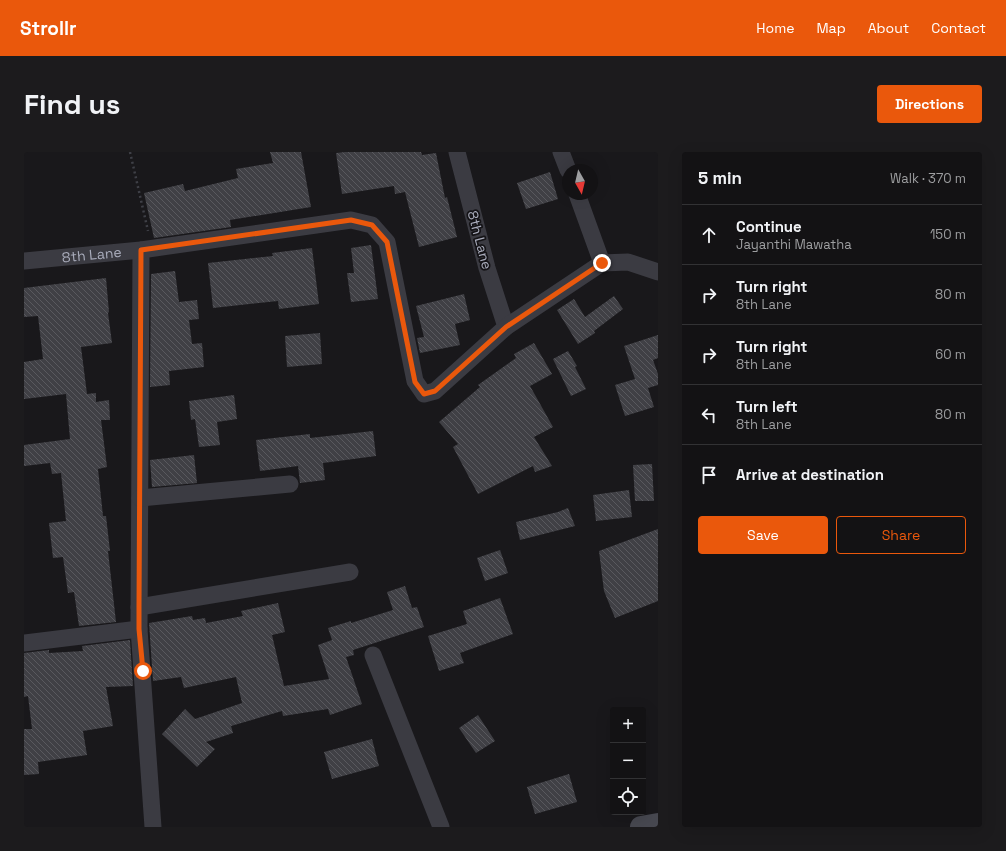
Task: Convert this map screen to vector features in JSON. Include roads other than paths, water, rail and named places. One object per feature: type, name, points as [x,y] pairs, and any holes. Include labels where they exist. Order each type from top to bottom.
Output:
[{"type":"street","name":"8th Lane","points":[[456,152],[487,268],[506,327]]},
{"type":"street","points":[[561,152],[566,164]]},
{"type":"street","points":[[579,200],[602,263],[628,262],[658,272]]},
{"type":"street","name":"8th Lane","points":[[24,261],[146,250],[351,220],[372,225],[387,242],[415,382],[424,394],[435,391],[506,327],[602,263]]},
{"type":"street","points":[[146,250],[140,498],[139,629],[153,827]]},
{"type":"street","points":[[140,498],[290,484]]},
{"type":"street","points":[[139,607],[350,572]]},
{"type":"street","points":[[24,643],[139,629]]},
{"type":"street","points":[[373,655],[441,827]]},
{"type":"street","points":[[641,827],[658,824]]}]
